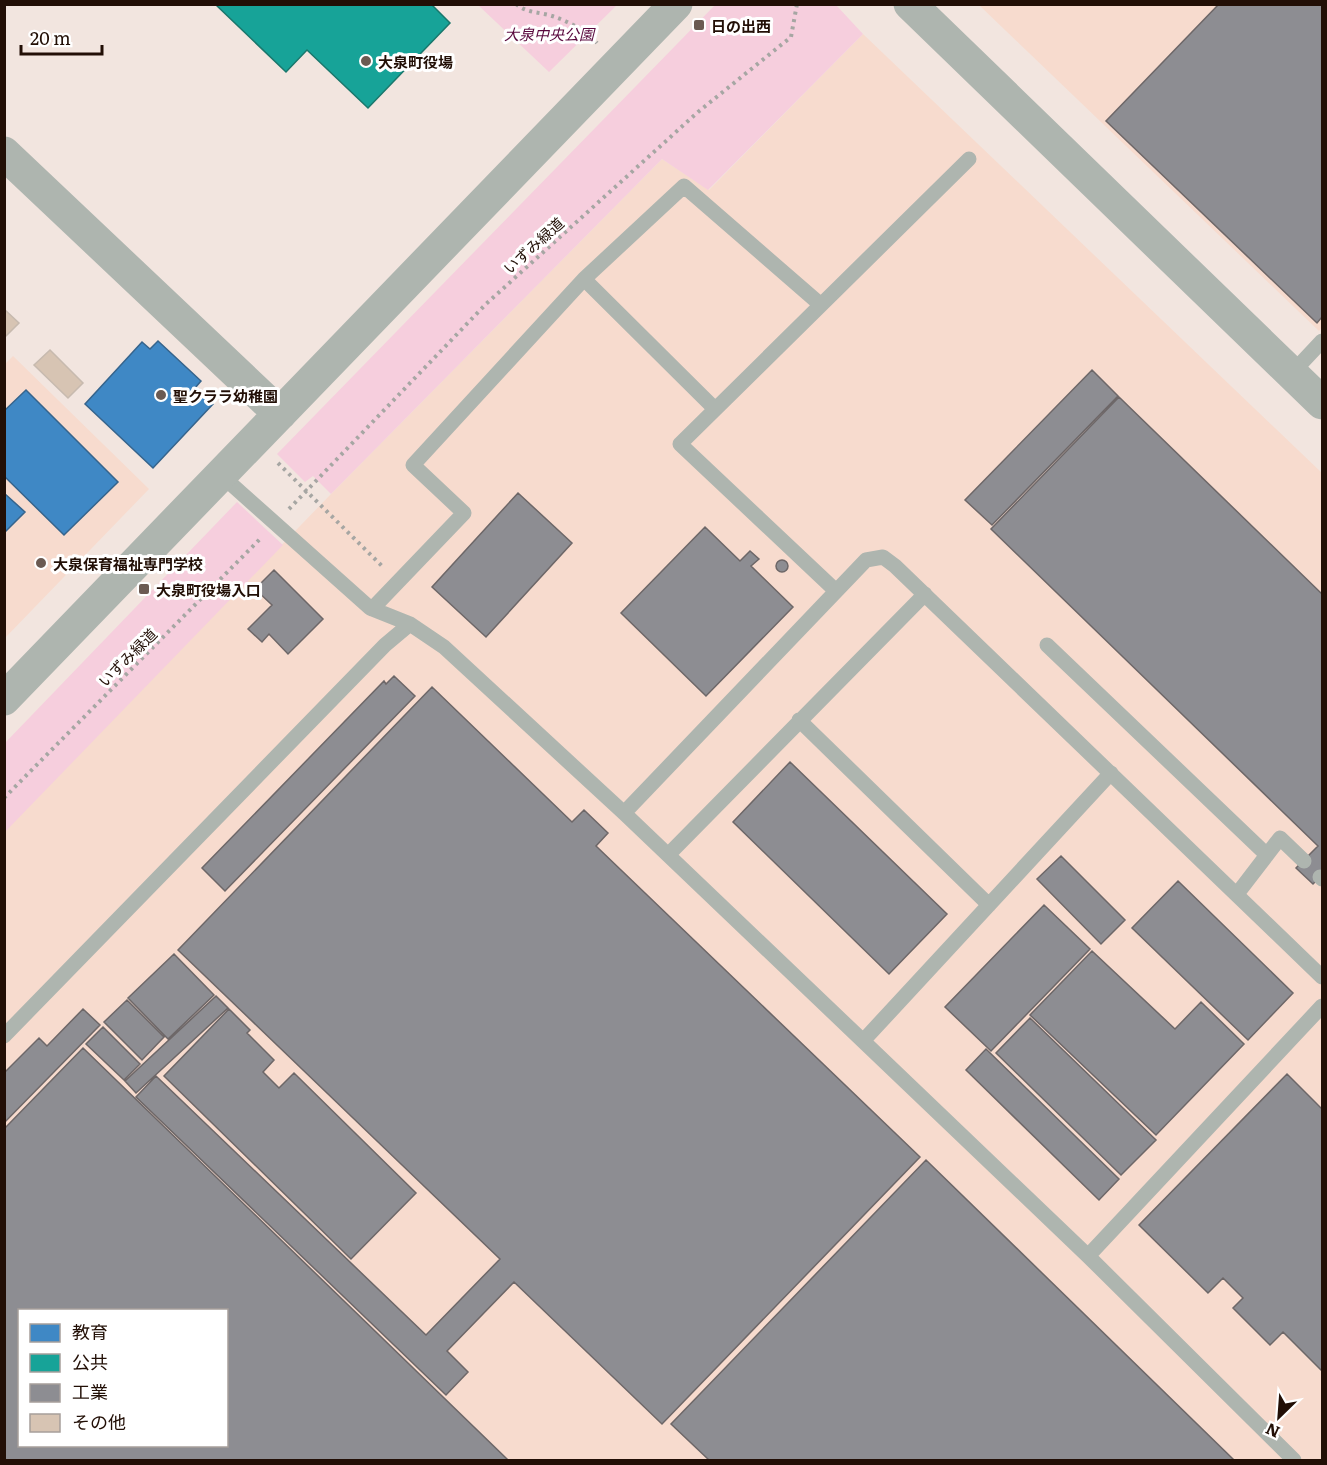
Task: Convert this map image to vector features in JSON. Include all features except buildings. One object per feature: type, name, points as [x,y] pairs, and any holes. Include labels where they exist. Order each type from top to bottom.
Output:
[{"type":"street","points":[[4,699],[676,4]]},
{"type":"street","points":[[910,4],[1323,403]]},
{"type":"street","points":[[4,153],[280,414]]},
{"type":"lane","points":[[836,591],[680,444],[969,159]]},
{"type":"lane","points":[[372,609],[464,513],[413,465],[584,279],[684,186],[821,305]]},
{"type":"lane","points":[[584,279],[715,409]]},
{"type":"lane","points":[[1292,373],[1323,341]]},
{"type":"lane","points":[[220,475],[372,609],[410,624],[444,647],[624,813],[1088,1256],[1294,1461]]},
{"type":"lane","points":[[624,813],[866,560],[883,557],[1323,976]]},
{"type":"lane","points":[[668,855],[924,594]]},
{"type":"lane","points":[[4,1036],[385,645],[410,624]]},
{"type":"lane","points":[[1047,645],[1267,855]]},
{"type":"lane","points":[[799,720],[989,905]]},
{"type":"lane","points":[[862,1041],[1111,773]]},
{"type":"lane","points":[[1236,894],[1280,838],[1304,861]]},
{"type":"lane","points":[[1088,1256],[1323,1006]]},
{"type":"path","points":[[516,4],[522,10],[554,16],[588,33],[599,45]]},
{"type":"path","name":"いずみ緑道","points":[[286,512],[486,304],[698,112],[791,37],[797,4]]},
{"type":"path","points":[[278,463],[388,572]]},
{"type":"path","name":"いずみ緑道","points":[[4,798],[266,533]]},
{"type":"shaded area","points":[[979,5],[1322,5],[1322,327],[1319,331]]},
{"type":"shaded area","points":[[863,34],[1322,473],[1322,1460],[5,1460],[4,832],[331,494],[662,159],[709,190]]},
{"type":"shaded area","name":"大泉保育福祉専門学校","points":[[13,356],[149,489],[5,638],[4,365]]},
{"type":"green space","points":[[716,4],[836,5],[863,34],[708,190],[662,159],[331,494],[313,476],[305,482],[277,454]]},
{"type":"green space","name":"大泉中央公園","points":[[478,5],[617,5],[549,72]]},
{"type":"green space","points":[[237,502],[283,545],[5,832],[5,743]]},
{"type":"place","name":"日の出西","points":[[699,25]]},
{"type":"place","name":"大泉町役場","points":[[366,61]]},
{"type":"place","name":"聖クララ幼稚園","points":[[161,395]]},
{"type":"place","name":"大泉保育福祉専門学校","points":[[41,563]]},
{"type":"place","name":"大泉町役場入口","points":[[144,589]]}]
